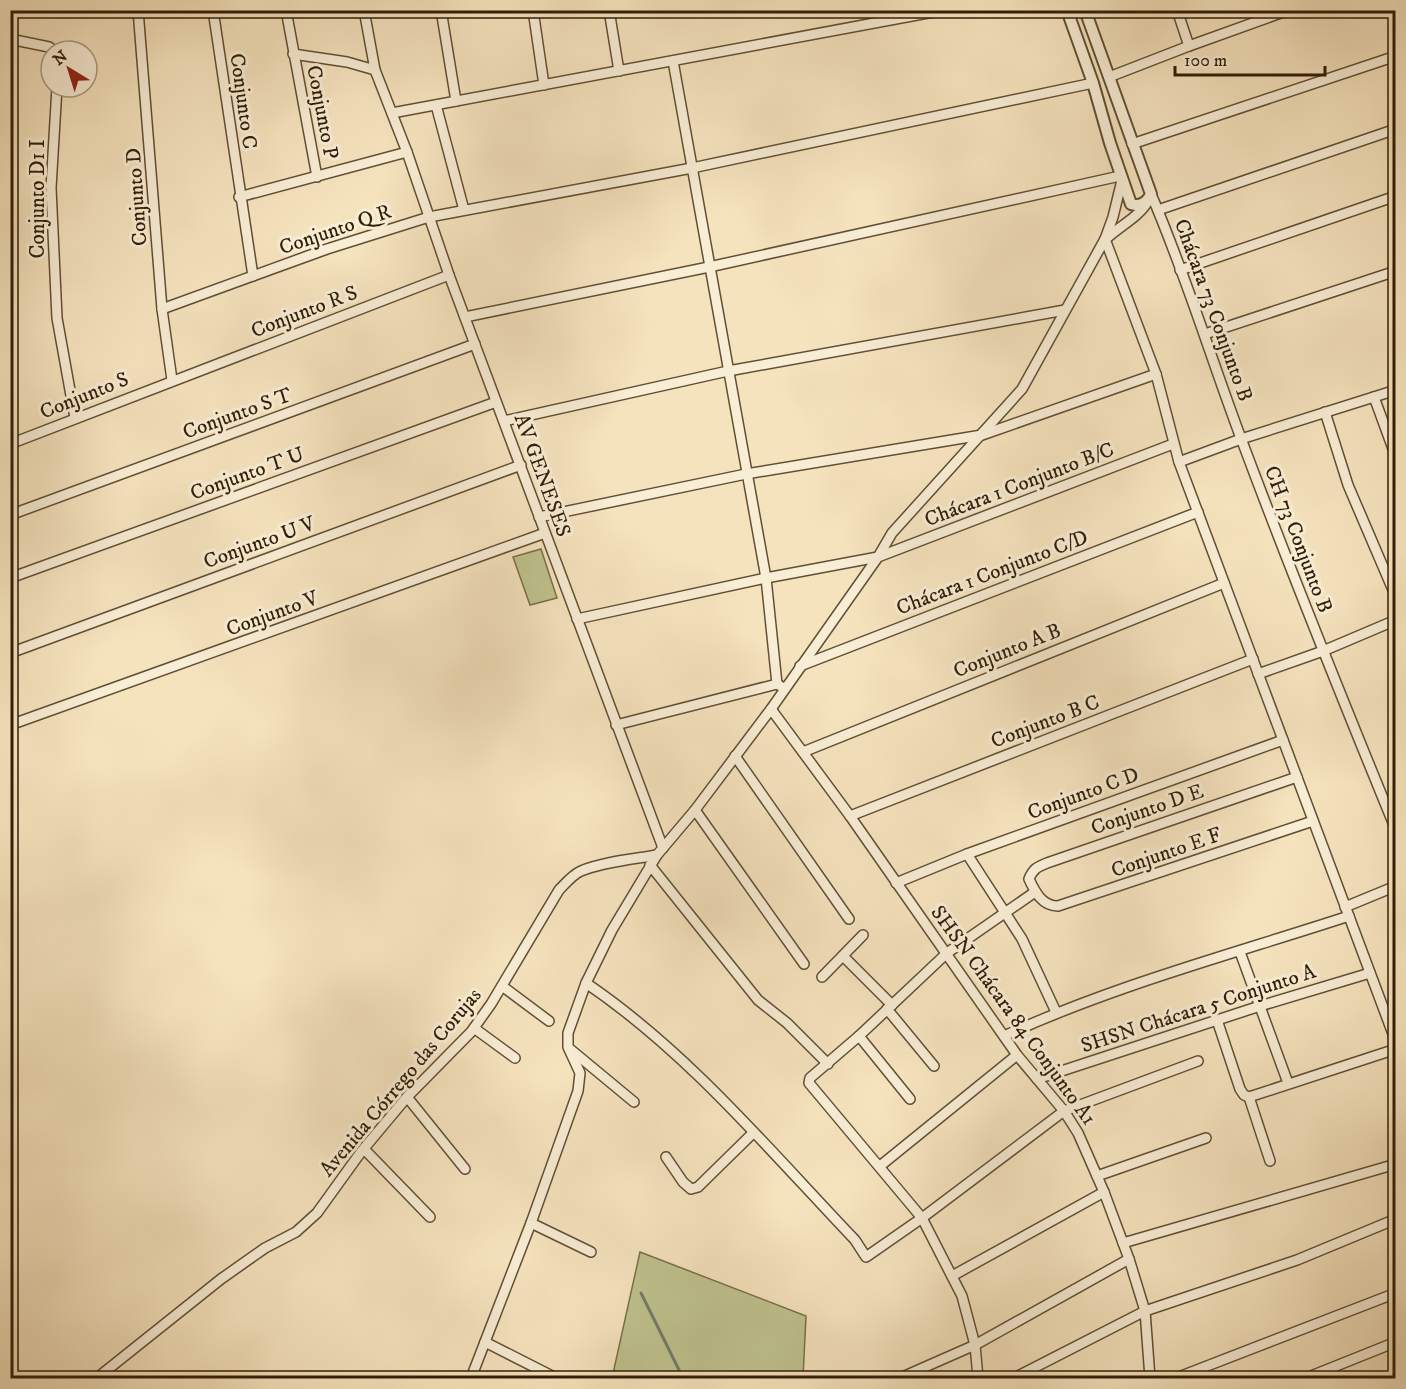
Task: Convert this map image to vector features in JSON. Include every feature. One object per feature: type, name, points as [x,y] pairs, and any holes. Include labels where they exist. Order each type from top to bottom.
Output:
[{"type":"street","name":"Conjunto D","points":[[138,10],[162,309],[171,380]]},
{"type":"street","name":"Conjunto C","points":[[213,10],[239,197],[253,276]]},
{"type":"street","name":"Conjunto P","points":[[286,10],[317,177]]},
{"type":"street","points":[[364,10],[375,70],[392,113],[944,10]]},
{"type":"street","points":[[441,10],[456,101]]},
{"type":"street","points":[[533,10],[544,85]]},
{"type":"street","points":[[609,10],[619,71]]},
{"type":"street","points":[[1066,10],[1093,83],[1131,204],[1135,205],[1149,197]]},
{"type":"street","points":[[1085,10],[1149,197],[1142,210],[1105,239]]},
{"type":"street","points":[[1177,10],[1189,46]]},
{"type":"street","points":[[1254,10],[1257,21]]},
{"type":"street","points":[[1109,77],[1289,10]]},
{"type":"street","points":[[10,39],[39,45]]},
{"type":"street","points":[[293,54],[375,70]]},
{"type":"street","points":[[1132,144],[1395,56]]},
{"type":"street","points":[[673,61],[766,578],[781,686]]},
{"type":"street","name":"Conjunto Q R","points":[[162,309],[327,249],[429,217],[692,168],[1093,83]]},
{"type":"street","name":"Conjunto D1 I","points":[[56,99],[51,188],[57,318],[75,418]]},
{"type":"street","points":[[436,105],[464,210]]},
{"type":"street","name":"AV GENESES","points":[[392,113],[660,851]]},
{"type":"street","points":[[1158,210],[1395,129]]},
{"type":"street","points":[[239,197],[407,153]]},
{"type":"street","points":[[471,1378],[531,1223],[578,1091],[580,1073],[568,1047],[567,1033],[586,983],[612,930],[650,865],[695,810],[771,709],[781,686],[800,666],[878,557],[892,533],[1022,389],[1105,239],[1113,217],[1121,178]]},
{"type":"street","points":[[465,317],[1121,178]]},
{"type":"street","points":[[1180,270],[1395,196]]},
{"type":"street","name":"Chácara 73 Conjunto B","points":[[1149,197],[1158,210],[1205,334],[1241,439]]},
{"type":"street","points":[[1105,239],[1156,374],[1179,462],[1395,1042]]},
{"type":"street","points":[[1205,334],[1395,273]]},
{"type":"street","name":"Conjunto R S","points":[[171,380],[449,275]]},
{"type":"street","points":[[504,421],[728,371],[1065,309]]},
{"type":"street","name":"Conjunto S T","points":[[10,515],[476,344]]},
{"type":"street","points":[[539,517],[746,474],[982,435],[1156,374]]},
{"type":"street","name":"Conjunto S","points":[[10,444],[171,380]]},
{"type":"street","points":[[1179,462],[1241,439],[1395,390]]},
{"type":"street","points":[[1374,398],[1395,457]]},
{"type":"street","name":"Conjunto T U","points":[[10,578],[496,402]]},
{"type":"street","points":[[1325,412],[1348,484],[1395,597]]},
{"type":"street","name":"CH 73 Conjunto B","points":[[1241,439],[1395,830]]},
{"type":"street","name":"Chácara 1 Conjunto B/C","points":[[577,619],[766,578],[878,557],[1173,444]]},
{"type":"street","name":"Conjunto U V","points":[[10,653],[521,465]]},
{"type":"street","name":"Chácara 1 Conjunto C/D","points":[[800,666],[1198,512]]},
{"type":"street","name":"Conjunto V","points":[[11,725],[545,533]]},
{"type":"street","name":"Conjunto A B","points":[[803,752],[1224,583]]},
{"type":"street","points":[[1258,674],[1323,651],[1395,620]]},
{"type":"street","name":"Conjunto B C","points":[[850,816],[1253,659]]},
{"type":"street","points":[[616,725],[781,686]]},
{"type":"street","name":"SHSN Chácara 84 Conjunto A1","points":[[771,709],[850,816],[1017,1055],[1064,1112],[1084,1144],[1129,1259],[1145,1311],[1150,1378]]},
{"type":"street","name":"Conjunto C D","points":[[896,882],[967,854],[1283,740]]},
{"type":"street","points":[[735,756],[849,919]]},
{"type":"street","name":"Conjunto D E","points":[[1035,891],[1029,879],[1036,867],[1297,777]]},
{"type":"street","points":[[695,810],[804,964]]},
{"type":"street","name":"Conjunto E F","points":[[1035,891],[1051,906],[1064,905],[1313,821]]},
{"type":"street","name":"Avenida Córrego das Corujas","points":[[97,1378],[250,1258],[304,1227],[407,1097],[474,1028],[502,986],[559,890],[572,877],[580,871],[660,851]]},
{"type":"street","points":[[967,854],[1032,958],[1056,1012]]},
{"type":"street","points":[[650,865],[758,1000],[787,1023],[828,1064]]},
{"type":"street","points":[[1004,1036],[1056,1012],[1240,952],[1347,911],[1395,886]]},
{"type":"street","points":[[978,1378],[975,1345],[962,1296],[922,1218],[809,1083],[810,1078],[859,1036],[947,953],[1035,891]]},
{"type":"street","points":[[822,977],[863,935]]},
{"type":"street","points":[[1240,952],[1288,1083]]},
{"type":"street","points":[[843,956],[890,1007],[934,1066]]},
{"type":"street","name":"SHSN Chácara 5 Conjunto A","points":[[1037,1078],[1370,973]]},
{"type":"street","points":[[586,983],[622,1007],[726,1102],[855,1240],[866,1257],[1064,1112],[1198,1061]]},
{"type":"street","points":[[502,986],[549,1021]]},
{"type":"street","points":[[1217,1020],[1240,1089],[1244,1095],[1249,1097],[1395,1049]]},
{"type":"street","points":[[474,1028],[515,1058]]},
{"type":"street","points":[[859,1036],[910,1099]]},
{"type":"street","points":[[568,1047],[634,1102]]},
{"type":"street","points":[[880,1166],[1017,1055]]},
{"type":"street","points":[[407,1097],[465,1169]]},
{"type":"street","points":[[1249,1097],[1270,1161]]},
{"type":"street","points":[[666,1157],[683,1182],[691,1189],[698,1187],[753,1133]]},
{"type":"street","points":[[1097,1176],[1206,1138]]},
{"type":"street","points":[[364,1149],[430,1217]]},
{"type":"street","points":[[1123,1243],[1395,1164]]},
{"type":"street","points":[[952,1276],[1104,1192]]},
{"type":"street","points":[[1014,1378],[1145,1311],[1297,1260],[1395,1219]]},
{"type":"street","points":[[531,1223],[591,1252]]},
{"type":"street","points":[[900,1378],[975,1345],[1129,1259]]},
{"type":"street","points":[[1176,1378],[1395,1293]]},
{"type":"street","points":[[485,1342],[556,1378]]},
{"type":"street","points":[[1306,1378],[1395,1342]]},
{"type":"green space","points":[[541,549],[557,598],[530,605],[513,557]]},
{"type":"green space","points":[[640,1252],[806,1316],[803,1378],[612,1378]]},
{"type":"waterway","points":[[641,1293],[683,1378]]}]
